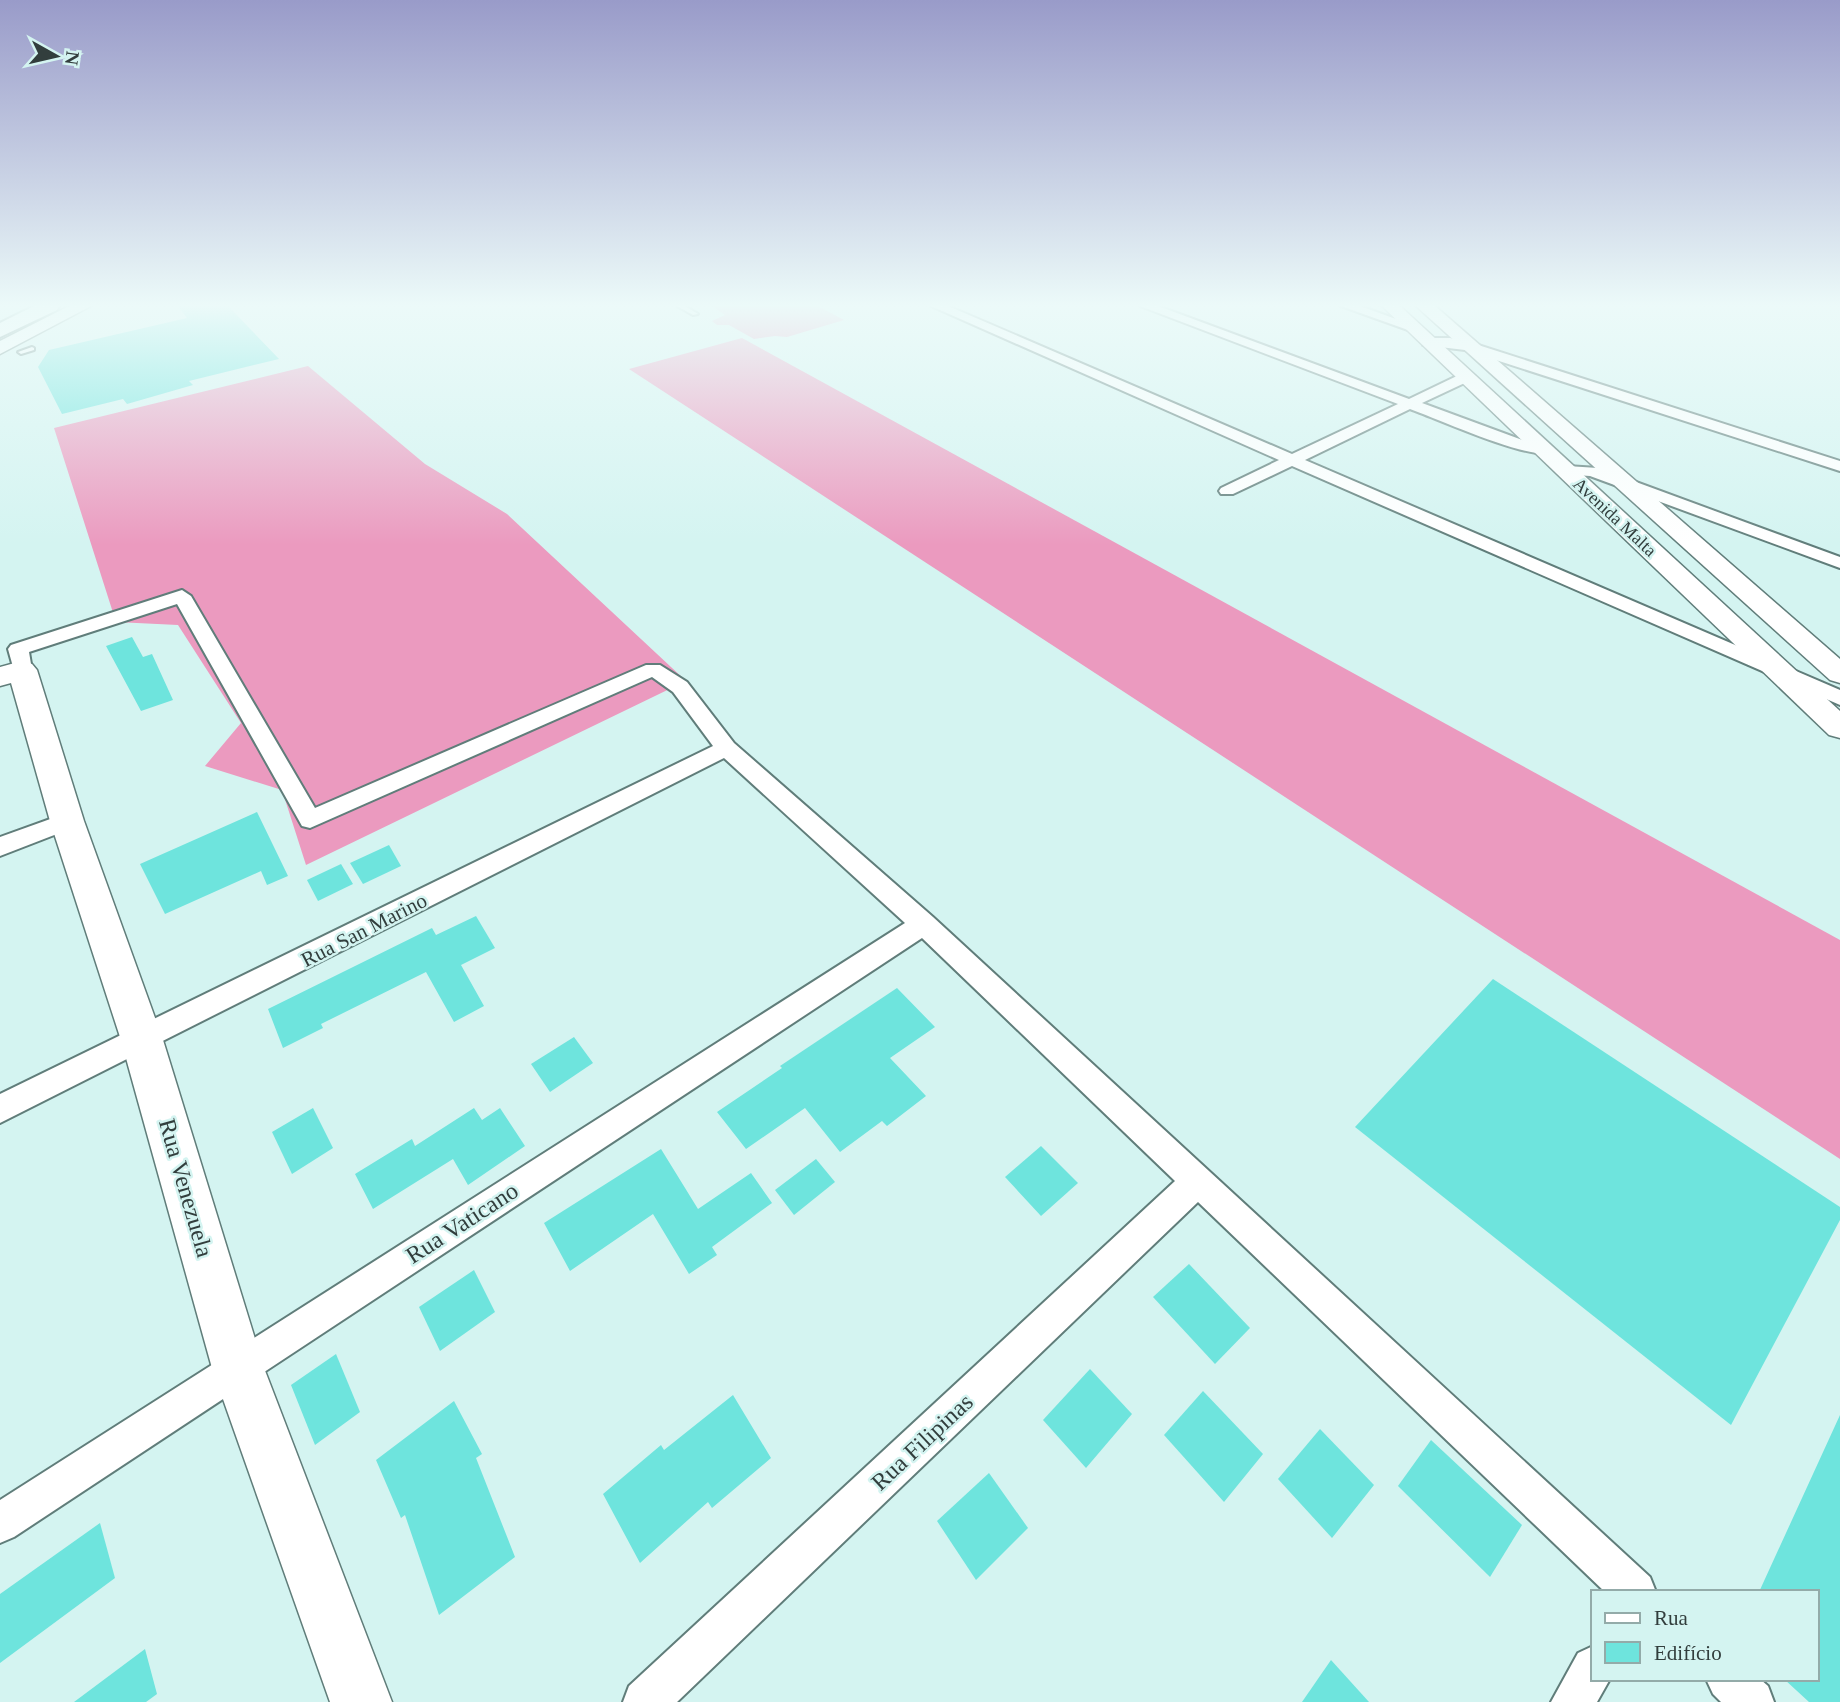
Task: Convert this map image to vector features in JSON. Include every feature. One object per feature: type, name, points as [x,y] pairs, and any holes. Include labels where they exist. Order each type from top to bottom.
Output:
[{"type":"street","points":[[1121,385],[1840,698]]},
{"type":"street","points":[[1361,385],[1521,445],[1545,450]]},
{"type":"street","points":[[1227,491],[1448,385]]},
{"type":"street","name":"Avenida Malta","points":[[1475,385],[1840,728]]},
{"type":"street","name":"Avenida Malta","points":[[1514,385],[1840,674]]},
{"type":"street","points":[[1592,385],[1840,466]]},
{"type":"street","points":[[1567,471],[1592,471],[1840,563]]},
{"type":"street","points":[[11,674],[18,649],[182,596],[310,820],[653,669],[680,687],[726,748],[924,924],[1633,1590]]},
{"type":"street","name":"Rua Venezuela","points":[[11,674],[67,821],[142,1040],[238,1368],[360,1702]]},
{"type":"street","name":"Rua San Marino","points":[[0,1109],[726,748]]},
{"type":"street","points":[[0,847],[67,821]]},
{"type":"street","name":"Rua Vaticano","points":[[0,1523],[924,924]]},
{"type":"street","name":"Rua Filipinas","points":[[645,1702],[1198,1181]]},
{"type":"street","points":[[1573,1702],[1591,1671]]},
{"type":"street","points":[[1730,1681],[1752,1702]]},
{"type":"shaded area","points":[[228,385],[331,385],[425,464],[507,514],[686,681],[306,865],[282,790],[205,766],[241,723],[178,625],[116,622],[54,428]]},
{"type":"shaded area","points":[[654,385],[829,385],[1840,940],[1840,1159]]},
{"type":"building","points":[[47,385],[192,385],[127,404],[123,399],[62,414]]},
{"type":"building","points":[[132,637],[143,657],[152,654],[173,700],[141,711],[106,646]]},
{"type":"building","points":[[257,812],[288,876],[267,885],[261,871],[165,914],[140,864]]},
{"type":"building","points":[[389,845],[401,866],[363,884],[350,863]]},
{"type":"building","points":[[341,864],[353,884],[318,901],[307,880]]},
{"type":"building","points":[[476,916],[495,948],[461,965],[484,1006],[454,1022],[426,972],[321,1024],[323,1028],[283,1048],[268,1009],[432,928],[436,935]]},
{"type":"building","points":[[1493,979],[1840,1207],[1840,1220],[1731,1425],[1355,1127]]},
{"type":"building","points":[[897,988],[935,1027],[890,1058],[926,1096],[887,1126],[882,1121],[840,1152],[805,1108],[746,1149],[717,1112],[782,1068],[780,1066]]},
{"type":"building","points":[[574,1037],[593,1063],[550,1092],[531,1064]]},
{"type":"building","points":[[313,1108],[333,1148],[292,1174],[272,1132]]},
{"type":"building","points":[[474,1108],[482,1120],[500,1108],[525,1146],[468,1185],[453,1159],[373,1209],[355,1174],[412,1139],[415,1146]]},
{"type":"building","points":[[1041,1146],[1078,1183],[1041,1216],[1005,1177]]},
{"type":"building","points":[[661,1149],[698,1209],[751,1173],[772,1203],[712,1247],[717,1255],[689,1274],[653,1214],[570,1271],[544,1223]]},
{"type":"building","points":[[816,1159],[835,1182],[794,1215],[775,1190]]},
{"type":"building","points":[[1189,1264],[1250,1328],[1215,1364],[1153,1297]]},
{"type":"building","points":[[474,1270],[495,1312],[440,1351],[419,1307]]},
{"type":"building","points":[[336,1354],[360,1412],[315,1445],[291,1385]]},
{"type":"building","points":[[1090,1369],[1132,1414],[1086,1468],[1043,1420]]},
{"type":"building","points":[[1203,1391],[1263,1454],[1224,1502],[1164,1435]]},
{"type":"building","points":[[733,1395],[771,1458],[712,1508],[708,1502],[640,1563],[603,1494],[661,1445],[664,1450]]},
{"type":"building","points":[[454,1401],[482,1454],[476,1458],[515,1557],[439,1615],[405,1515],[401,1518],[376,1460]]},
{"type":"building","points":[[1840,1415],[1840,1702],[1809,1702],[1786,1681],[1819,1681],[1819,1590],[1760,1590]]},
{"type":"building","points":[[1320,1429],[1374,1485],[1332,1538],[1278,1479]]},
{"type":"building","points":[[1431,1440],[1522,1525],[1490,1577],[1398,1486]]},
{"type":"building","points":[[989,1473],[1028,1528],[976,1580],[937,1521]]},
{"type":"building","points":[[100,1523],[115,1578],[0,1663],[0,1594]]},
{"type":"building","points":[[145,1649],[157,1694],[146,1702],[74,1702]]},
{"type":"building","points":[[1331,1660],[1369,1702],[1302,1702]]}]
